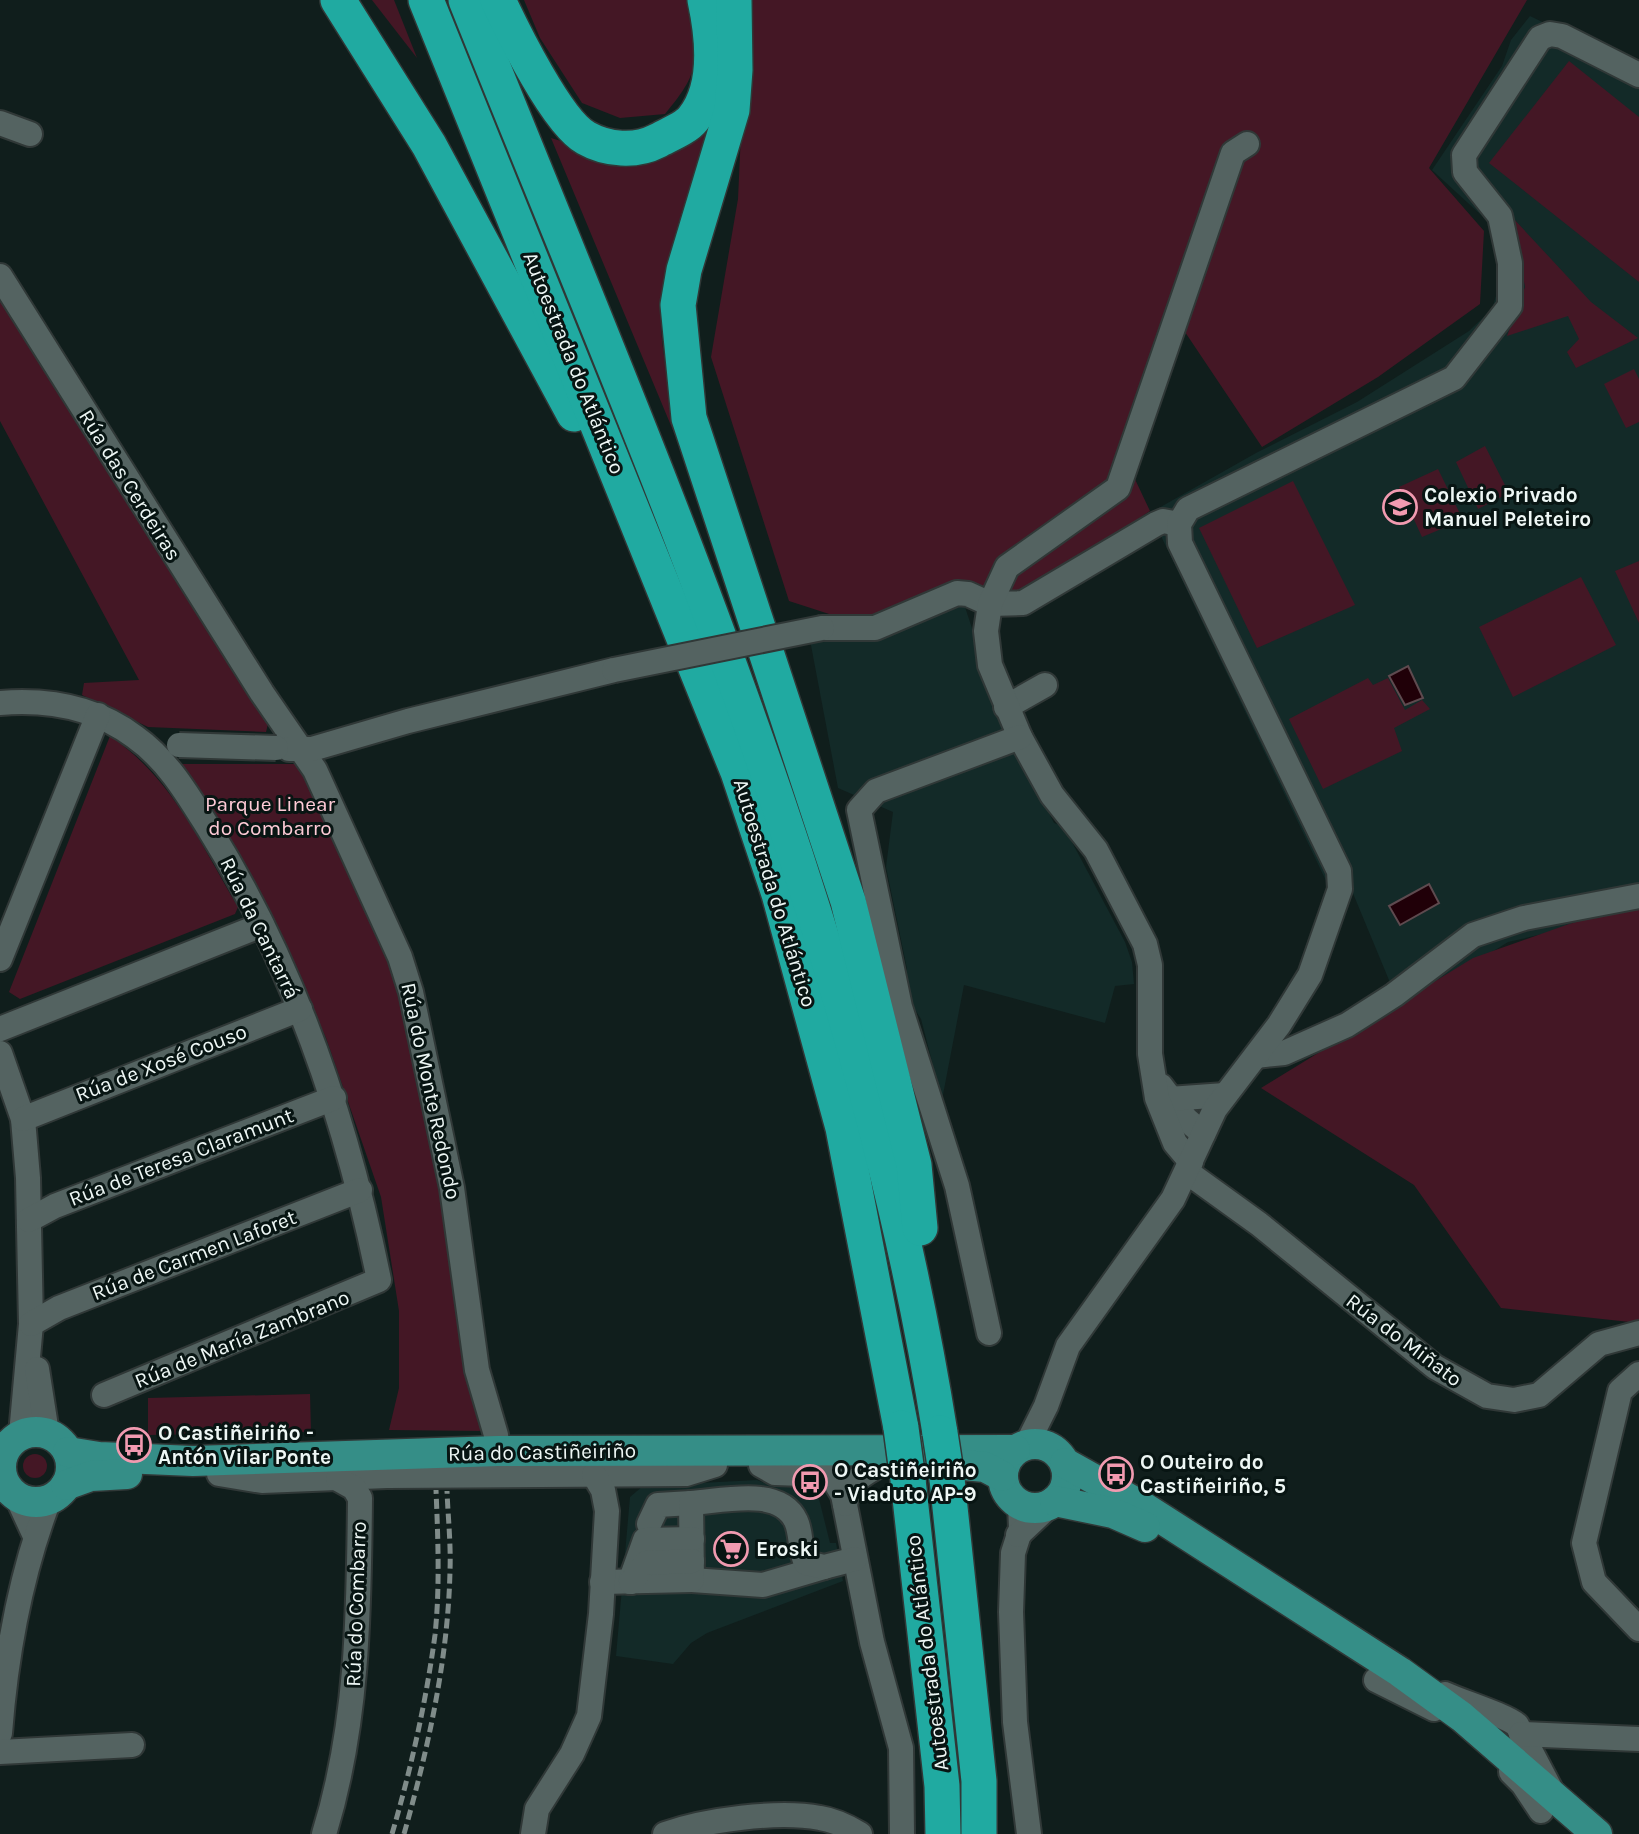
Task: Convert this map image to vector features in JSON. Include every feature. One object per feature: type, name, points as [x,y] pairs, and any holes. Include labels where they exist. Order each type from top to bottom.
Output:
[{"type":"highway","points":[[338,0],[429,145],[572,410],[642,564],[710,731],[814,1023]]},
{"type":"highway","name":"Autoestrada do Atlántico","points":[[426,0],[738,772],[779,894],[843,1128],[901,1429],[886,1472],[943,1786],[943,1834]]},
{"type":"highway","name":"Autoestrada do Atlántico","points":[[466,0],[698,575],[824,943],[891,1187],[939,1426],[979,1781],[979,1834]]},
{"type":"highway","points":[[498,0],[524,56],[572,126],[585,138],[613,148],[643,148],[693,120],[707,92],[712,60],[710,24],[705,0]]},
{"type":"highway","points":[[734,0],[736,70],[732,110],[684,270],[678,305],[690,418],[848,901],[914,1165],[939,1426]]},
{"type":"main road","name":"Rúa do Castiñeiriño","points":[[28,1445],[99,1457],[193,1461],[498,1451],[1039,1451]]},
{"type":"main road","points":[[7,1488],[1,1463],[28,1445],[71,1475],[57,1493]]},
{"type":"main road","points":[[1039,1451],[1004,1466],[1002,1476],[1007,1493],[1020,1505],[1041,1508],[1053,1503],[1093,1507],[1139,1523],[1388,1676],[1479,1727],[1512,1752],[1566,1834]]},
{"type":"main road","points":[[1039,1451],[1067,1480],[1053,1503]]},
{"type":"main road","points":[[1039,1451],[1142,1506],[1388,1676],[1451,1733],[1548,1804],[1597,1834]]},
{"type":"main road","name":"Rúa do Castiñeiriño","points":[[7,1488],[38,1502],[99,1475],[715,1465],[886,1472],[966,1464],[985,1467],[1002,1476]]},
{"type":"street","points":[[1039,1451],[1046,1406],[1068,1346],[1173,1199],[1203,1134],[1225,1095],[1256,1056],[1310,975],[1340,890],[1339,871],[1180,542],[1179,524],[1188,509],[1454,378],[1484,344],[1510,306],[1510,263],[1500,216],[1465,172],[1464,155],[1540,38],[1550,34],[1562,36],[1639,75]]},
{"type":"street","points":[[0,123],[30,134]]},
{"type":"street","points":[[990,604],[1007,567],[1118,488],[1233,153],[1247,144]]},
{"type":"street","name":"Rúa das Cerdeiras","points":[[0,276],[262,693]]},
{"type":"street","points":[[145,744],[302,750],[614,670],[822,628],[875,628],[957,593],[968,594],[990,604],[1023,603],[1156,524],[1163,521],[1179,524]]},
{"type":"street","name":"Rúa do Miñato","points":[[990,604],[987,648],[1006,707],[1052,795],[1096,850],[1145,944],[1150,965],[1150,1054],[1157,1098],[1168,1130],[1189,1167],[1435,1367],[1487,1396],[1514,1400],[1539,1395],[1599,1344],[1639,1333]]},
{"type":"street","points":[[1006,707],[1045,685]]},
{"type":"street","name":"Rúa do Monte Redondo","points":[[262,693],[315,771],[400,957],[411,992],[452,1188],[477,1370],[498,1451]]},
{"type":"street","name":"Rúa da Cantarrá","points":[[0,703],[44,702],[98,715],[145,744],[169,769],[201,817],[262,925],[300,1009],[334,1098],[360,1190],[379,1280]]},
{"type":"street","points":[[0,959],[98,715]]},
{"type":"street","points":[[989,1333],[960,1198],[900,1007],[859,810],[876,791],[1020,737]]},
{"type":"street","points":[[1256,1056],[1276,1055],[1347,1025],[1394,995],[1473,935],[1524,918],[1639,896]]},
{"type":"street","points":[[0,1029],[262,925]]},
{"type":"street","name":"Rúa de Xosé Couso","points":[[23,1119],[300,1009]]},
{"type":"street","points":[[0,1053],[23,1119],[31,1324],[28,1445]]},
{"type":"street","points":[[1154,1077],[1186,1119],[1203,1134]]},
{"type":"street","points":[[1170,1099],[1225,1095]]},
{"type":"street","name":"Rúa de Teresa Claramunt","points":[[29,1220],[55,1206],[334,1098]]},
{"type":"street","name":"Rúa de Carmen Laforet","points":[[31,1324],[59,1308],[360,1190]]},
{"type":"street","name":"Rúa de María Zambrano","points":[[104,1395],[379,1280]]},
{"type":"street","points":[[1639,1374],[1620,1391],[1584,1543],[1594,1582],[1608,1601],[1639,1629]]},
{"type":"street","points":[[219,1474],[262,1481],[387,1476],[686,1474],[715,1465]]},
{"type":"street","points":[[761,1465],[775,1473],[831,1475],[886,1472]]},
{"type":"street","points":[[845,1504],[848,1490],[886,1472]]},
{"type":"street","points":[[533,1834],[537,1809],[572,1754],[589,1716],[607,1511],[603,1490],[594,1475]]},
{"type":"street","points":[[607,1511],[620,1475]]},
{"type":"street","points":[[831,1475],[845,1504],[872,1642],[901,1748],[902,1834]]},
{"type":"street","name":"Rúa do Combarro","points":[[360,1498],[369,1487],[387,1476]]},
{"type":"street","name":"Rúa do Combarro","points":[[324,1834],[354,1690],[360,1606],[360,1498],[354,1488],[338,1479]]},
{"type":"street","points":[[7,1488],[35,1536]]},
{"type":"street","points":[[0,1733],[3,1697],[35,1536],[57,1493]]},
{"type":"street","points":[[602,1582],[630,1582],[692,1541],[773,1499],[791,1512],[798,1525],[801,1552],[806,1563],[824,1567]]},
{"type":"street","points":[[1018,1535],[1053,1503]]},
{"type":"street","points":[[630,1582],[658,1505],[692,1541],[763,1585],[855,1559]]},
{"type":"street","points":[[1020,1505],[1018,1535],[1013,1553],[1014,1709],[1029,1834]]},
{"type":"street","points":[[647,1532],[692,1541]]},
{"type":"street","points":[[1512,1752],[1639,1739]]},
{"type":"street","points":[[0,1752],[132,1745]]},
{"type":"street","points":[[665,1834],[736,1820],[788,1815],[822,1818],[860,1834]]},
{"type":"shaded area","name":"Colexio Privado Manuel Peleteiro","points":[[1530,16],[1639,69],[1639,912],[1508,942],[1401,1009],[1352,891],[1330,889],[1150,513],[1256,453],[1357,402],[1469,331],[1492,309],[1499,286],[1492,225],[1432,170],[1502,66],[1511,40]]},
{"type":"shaded area","points":[[964,604],[1003,722],[1054,823],[1064,827],[1125,942],[1132,962],[1134,984],[1115,986],[1105,1023],[964,985],[942,1100],[921,1019],[902,989],[907,969],[886,867],[893,812],[838,788],[810,640],[875,640]]},
{"type":"shaded area","points":[[1408,666],[1423,698],[1405,705],[1389,676]]},
{"type":"shaded area","points":[[1429,884],[1439,903],[1400,925],[1389,906]]},
{"type":"shaded area","points":[[757,1480],[767,1484],[791,1484],[811,1489],[819,1499],[830,1543],[836,1543],[843,1581],[707,1633],[691,1643],[673,1664],[616,1656],[630,1497],[643,1486]]},
{"type":"green space","points":[[372,0],[394,0],[417,58]]},
{"type":"green space","points":[[524,0],[686,0],[695,49],[695,61],[687,84],[665,114],[620,118],[582,103],[540,38]]},
{"type":"green space","points":[[747,0],[1527,0],[1429,168],[1484,231],[1480,304],[1378,377],[1262,447],[1185,332],[1133,475],[1150,511],[1033,589],[860,624],[789,601],[711,357],[738,199]]},
{"type":"green space","points":[[1569,61],[1639,117],[1639,282],[1489,163]]},
{"type":"green space","points":[[722,103],[678,224],[662,299],[665,360],[687,464],[551,138],[625,160]]},
{"type":"green space","points":[[1512,217],[1591,302],[1638,338],[1576,368],[1567,352],[1579,339],[1568,316],[1507,336],[1525,287]]},
{"type":"green space","name":"Parque Linear do Combarro","points":[[0,280],[268,724],[266,732],[148,727],[82,695],[84,683],[139,680],[0,421]]},
{"type":"green space","points":[[1634,369],[1639,379],[1639,422],[1626,428],[1604,384]]},
{"type":"green space","points":[[1485,446],[1509,493],[1478,509],[1456,462]]},
{"type":"green space","points":[[1438,469],[1463,520],[1422,537],[1399,487]]},
{"type":"green space","points":[[1293,481],[1355,605],[1257,648],[1199,528]]},
{"type":"green space","points":[[1639,561],[1639,623],[1615,571]]},
{"type":"green space","points":[[1581,577],[1616,645],[1513,697],[1479,627]]},
{"type":"green space","points":[[1368,678],[1373,685],[1388,678],[1405,710],[1422,700],[1430,709],[1394,728],[1402,751],[1323,789],[1289,719]]},
{"type":"green space","name":"Parque Linear do Combarro","points":[[110,736],[132,753],[168,792],[238,907],[235,914],[20,999],[9,992]]},
{"type":"green space","name":"Parque Linear do Combarro","points":[[179,764],[295,764],[305,776],[403,988],[485,1431],[389,1430],[399,1388],[399,1311],[381,1197],[326,1038],[259,889]]},
{"type":"green space","points":[[1639,905],[1639,1323],[1501,1308],[1414,1185],[1261,1088],[1473,958],[1569,924]]},
{"type":"green space","points":[[310,1394],[311,1432],[148,1435],[148,1398]]},
{"type":"green space","points":[[35,1454],[44,1457],[47,1466],[44,1475],[35,1478],[26,1475],[23,1466],[26,1457]]},
{"type":"railway","points":[[392,1834],[417,1735],[435,1635],[438,1581],[436,1490]]},
{"type":"railway","points":[[404,1834],[429,1737],[441,1671],[450,1561],[447,1491]]},
{"type":"place","name":"Colexio Privado Manuel Peleteiro","points":[[1400,507]]},
{"type":"place","name":"O Castiñeiriño - Antón Vilar Ponte","points":[[134,1445]]},
{"type":"place","name":"O Outeiro do Castiñeiriño, 5","points":[[1116,1474]]},
{"type":"place","name":"O Castiñeiriño - Viaduto AP-9","points":[[810,1482]]},
{"type":"place","name":"Eroski","points":[[731,1549]]}]
